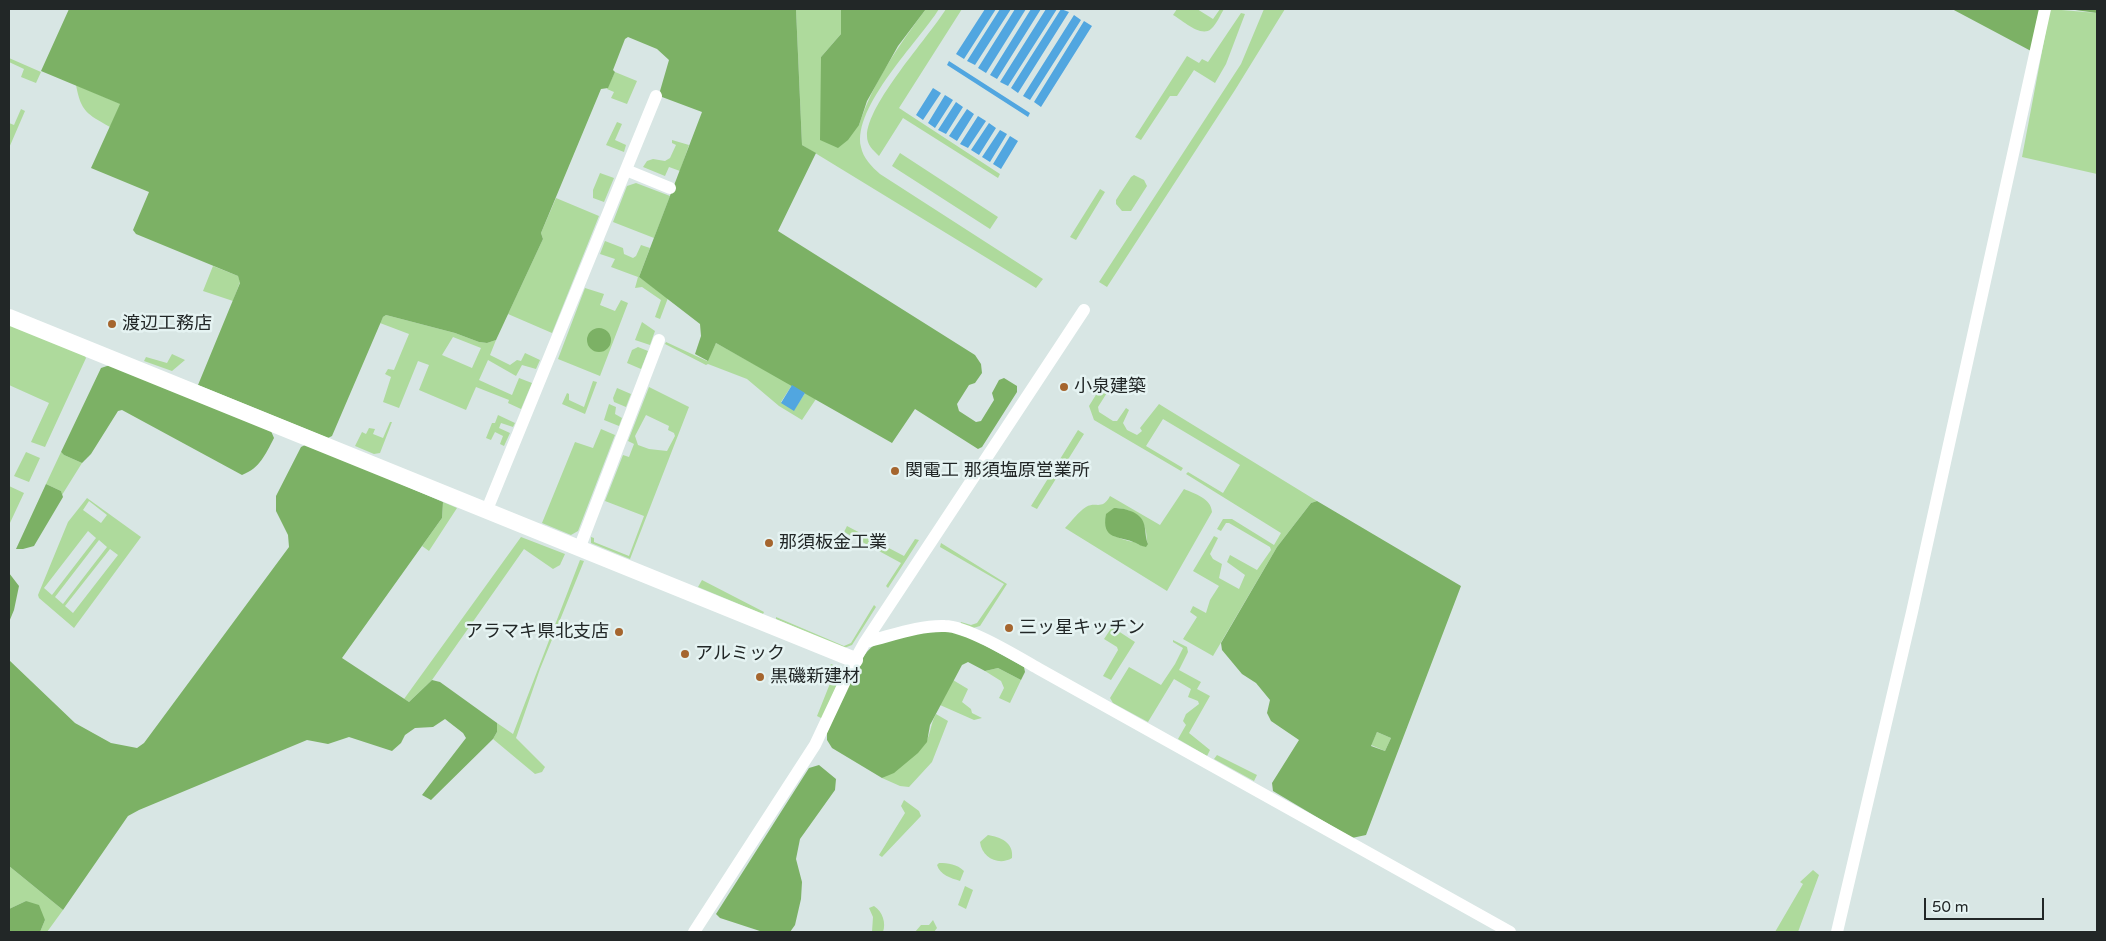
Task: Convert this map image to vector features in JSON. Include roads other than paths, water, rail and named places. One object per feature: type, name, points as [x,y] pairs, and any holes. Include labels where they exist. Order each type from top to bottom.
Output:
[{"type":"street","points":[[1837,932],[1912,612],[2045,9]]},
{"type":"street","points":[[486,512],[656,96]]},
{"type":"street","points":[[626,170],[670,188]]},
{"type":"street","points":[[694,932],[815,745],[865,642],[1084,310]]},
{"type":"street","points":[[9,317],[855,660]]},
{"type":"street","points":[[578,549],[659,340]]},
{"type":"street","points":[[865,642],[920,628],[946,625],[966,631],[1039,669],[1510,932]]},
{"type":"water","points":[[985,9],[996,9],[964,59],[956,54]]},
{"type":"water","points":[[1000,9],[1011,9],[975,65],[967,61]]},
{"type":"water","points":[[1015,9],[1026,9],[986,73],[978,68]]},
{"type":"water","points":[[1031,9],[1041,9],[997,79],[990,75]]},
{"type":"water","points":[[1046,9],[1057,9],[1008,86],[1000,82]]},
{"type":"water","points":[[1061,9],[1069,12],[1018,93],[1011,88]]},
{"type":"water","points":[[1074,15],[1081,20],[1030,100],[1023,96]]},
{"type":"water","points":[[1084,21],[1092,26],[1041,107],[1034,102]]},
{"type":"water","points":[[949,61],[1030,113],[1028,117],[947,65]]},
{"type":"water","points":[[933,88],[941,93],[923,120],[916,115]]},
{"type":"water","points":[[945,95],[953,100],[935,128],[928,123]]},
{"type":"water","points":[[956,102],[963,107],[946,134],[938,130]]},
{"type":"water","points":[[967,109],[974,114],[957,141],[949,136]]},
{"type":"water","points":[[978,116],[986,121],[968,148],[960,144]]},
{"type":"water","points":[[989,123],[996,128],[979,155],[971,150]]},
{"type":"water","points":[[1000,130],[1007,134],[990,162],[982,157]]},
{"type":"water","points":[[1010,136],[1018,141],[1001,169],[993,164]]},
{"type":"water","points":[[792,385],[805,393],[794,411],[781,403]]},
{"type":"place","name":"渡辺工務店","points":[[112,324]]},
{"type":"place","name":"小泉建築","points":[[1064,387]]},
{"type":"place","name":"関電工 那須塩原営業所","points":[[895,471]]},
{"type":"place","name":"那須板金工業","points":[[769,543]]},
{"type":"place","name":"三ッ星キッチン","points":[[1009,628]]},
{"type":"place","name":"アラマキ県北支店","points":[[619,632]]},
{"type":"place","name":"アルミック","points":[[685,654]]},
{"type":"place","name":"黒磯新建材","points":[[760,677]]}]
